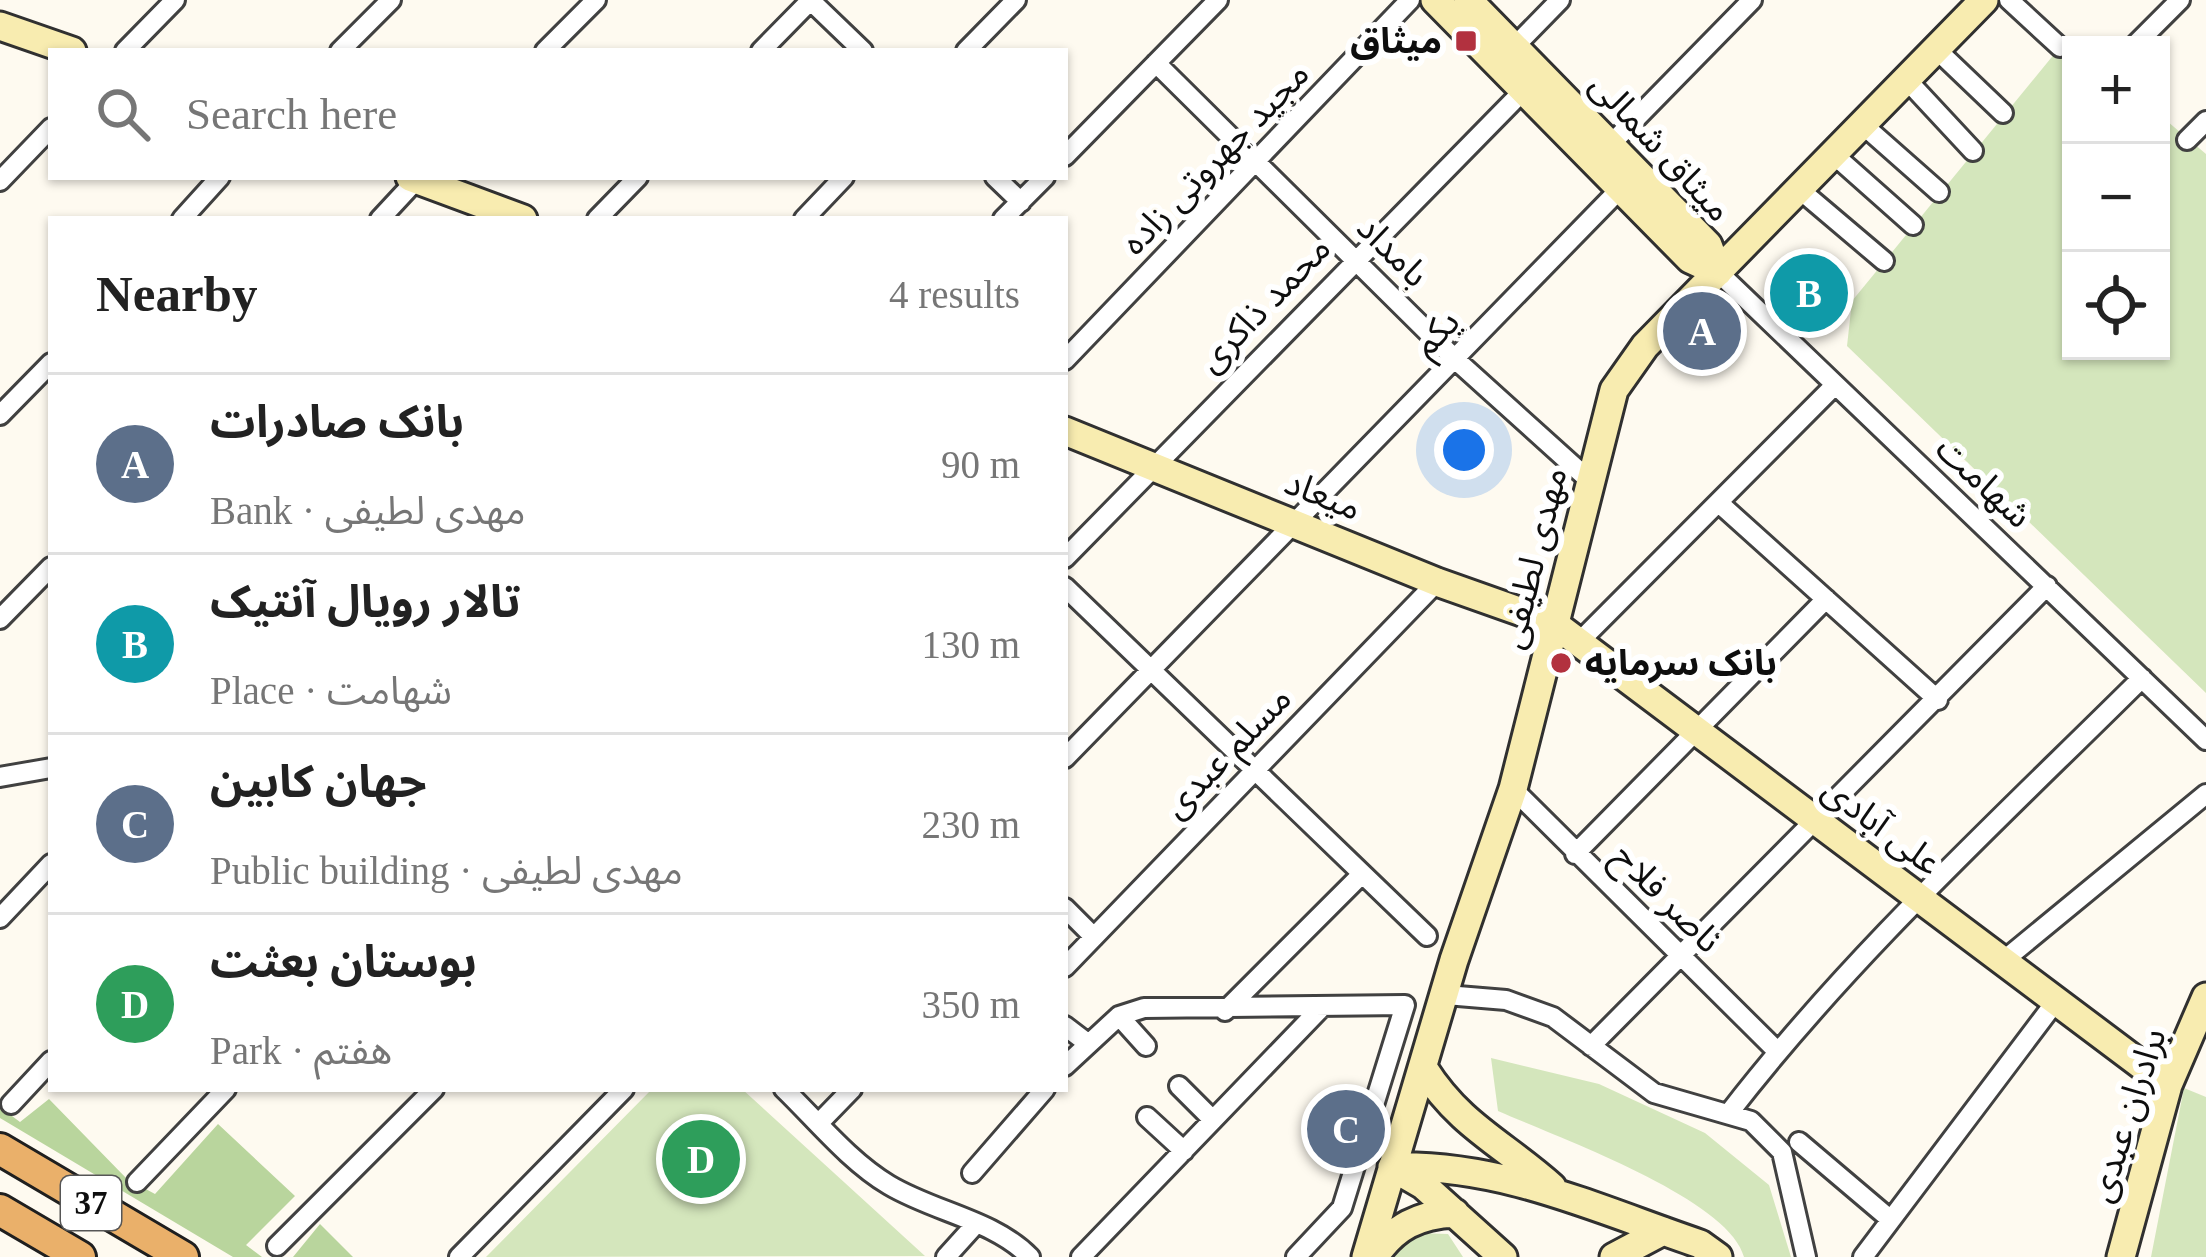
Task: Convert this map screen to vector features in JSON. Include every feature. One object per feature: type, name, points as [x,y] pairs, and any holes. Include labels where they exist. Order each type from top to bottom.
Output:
[{"type":"highway","name":"37","points":[[0,1149],[182,1257]]},
{"type":"highway","name":"37","points":[[0,1210],[80,1257]]},
{"type":"main road","name":"میثاق شمالی","points":[[1435,0],[1690,259],[1718,272]]},
{"type":"main road","name":"میثاق شمالی","points":[[1468,0],[1708,245],[1718,272]]},
{"type":"main road","name":"مهدی لطیفی","points":[[1370,1257],[1392,1167],[1513,789],[1614,390],[1645,346],[1984,0]]},
{"type":"main road","points":[[0,26],[62,48]]},
{"type":"main road","points":[[420,180],[515,216]]},
{"type":"main road","name":"میعاد","points":[[1068,432],[1437,582],[1553,622]]},
{"type":"main road","name":"علی آبادی","points":[[1553,622],[2168,1085]]},
{"type":"main road","name":"برادران عبدی","points":[[2121,1257],[2168,1085],[2206,997]]},
{"type":"main road","points":[[1424,1069],[1444,1102],[1477,1134],[1524,1162],[1555,1190]]},
{"type":"main road","points":[[1392,1167],[1447,1166],[1555,1190],[1700,1244],[1718,1257]]},
{"type":"main road","points":[[1392,1167],[1455,1213],[1503,1257]]},
{"type":"main road","points":[[1370,1257],[1391,1232],[1426,1214],[1455,1213]]},
{"type":"main road","points":[[1614,1257],[1663,1231]]},
{"type":"street","points":[[128,48],[176,0]]},
{"type":"street","points":[[343,48],[391,0]]},
{"type":"street","points":[[548,48],[596,0]]},
{"type":"street","points":[[764,48],[810,0],[860,48]]},
{"type":"street","points":[[968,48],[1016,0]]},
{"type":"street","points":[[1068,154],[1218,0]]},
{"type":"street","name":"مجید جهروتی زاده","points":[[1068,357],[1258,164],[1410,0]]},
{"type":"street","points":[[1515,46],[1560,0]]},
{"type":"street","points":[[1611,143],[1752,0]]},
{"type":"street","points":[[2009,0],[2060,47]]},
{"type":"street","points":[[2144,36],[2180,0]]},
{"type":"street","points":[[1936,49],[2003,112]]},
{"type":"street","name":"بامداد","points":[[1156,63],[1456,360],[1589,480]]},
{"type":"street","points":[[1906,80],[1972,151]]},
{"type":"street","name":"محمد ذاکری","points":[[1068,555],[1353,259],[1526,88]]},
{"type":"street","points":[[2187,140],[2206,121]]},
{"type":"street","points":[[1862,124],[1939,192]]},
{"type":"street","points":[[0,181],[48,131]]},
{"type":"street","points":[[1833,154],[1913,225]]},
{"type":"street","points":[[185,216],[217,180]]},
{"type":"street","points":[[383,216],[413,180]]},
{"type":"street","points":[[600,216],[635,180]]},
{"type":"street","points":[[807,216],[841,180]]},
{"type":"street","points":[[998,180],[1021,202]]},
{"type":"street","points":[[1006,216],[1042,180]]},
{"type":"street","name":"یکم","points":[[1068,755],[1621,188]]},
{"type":"street","points":[[1799,189],[1884,261]]},
{"type":"street","name":"شهامت","points":[[1718,272],[2206,740]]},
{"type":"street","points":[[0,415],[48,366]]},
{"type":"street","points":[[1578,643],[1833,387]]},
{"type":"street","points":[[1718,503],[1938,700]]},
{"type":"street","points":[[0,620],[48,570]]},
{"type":"street","name":"مسلم عبدی","points":[[1068,964],[1437,582]]},
{"type":"street","points":[[1591,1046],[2047,586]]},
{"type":"street","points":[[1068,590],[1427,936]]},
{"type":"street","points":[[1575,854],[1826,599]]},
{"type":"street","points":[[1729,1113],[1777,1051],[1920,899],[2141,678]]},
{"type":"street","points":[[0,777],[48,769]]},
{"type":"street","name":"ناصر فلاح","points":[[1513,789],[1777,1051]]},
{"type":"street","points":[[2003,962],[2206,794]]},
{"type":"street","points":[[0,918],[48,867]]},
{"type":"street","points":[[1225,1011],[1362,874]]},
{"type":"street","points":[[1068,911],[1094,937]]},
{"type":"street","points":[[1445,995],[1506,1000],[1553,1016],[1654,1093],[1751,1121],[1782,1152],[1806,1257]]},
{"type":"street","points":[[1864,1257],[2056,1001]]},
{"type":"street","points":[[1068,1063],[1119,1016],[1144,1008],[1225,1011],[1405,1005],[1342,1208],[1296,1257]]},
{"type":"street","points":[[1081,1257],[1320,1009]]},
{"type":"street","points":[[1119,1016],[1146,1046]]},
{"type":"street","points":[[1068,1028],[1086,1042]]},
{"type":"street","points":[[10,1104],[48,1064]]},
{"type":"street","points":[[1179,1086],[1213,1120]]},
{"type":"street","points":[[137,1182],[223,1092]]},
{"type":"street","points":[[277,1246],[431,1092]]},
{"type":"street","points":[[459,1257],[621,1092]]},
{"type":"street","points":[[787,1092],[877,1178],[974,1226],[1003,1232],[1030,1257]]},
{"type":"street","points":[[819,1123],[849,1092]]},
{"type":"street","points":[[971,1173],[1042,1092]]},
{"type":"street","points":[[1147,1117],[1184,1150]]},
{"type":"street","points":[[1799,1142],[1891,1220]]},
{"type":"street","points":[[1359,1156],[1392,1167]]},
{"type":"street","points":[[946,1257],[974,1226]]},
{"type":"green space","points":[[2060,47],[2062,360],[2170,360],[2170,124],[2206,154],[2206,693],[1847,346],[1852,301]]},
{"type":"green space","points":[[1491,1058],[1599,1084],[1705,1133],[1769,1185],[1791,1257],[1744,1257],[1731,1235],[1674,1191],[1498,1111]]},
{"type":"green space","points":[[2184,1088],[2206,1097],[2206,1257],[2151,1257]]},
{"type":"green space","points":[[649,1092],[745,1092],[925,1256],[486,1257]]},
{"type":"green space","points":[[49,1099],[127,1179],[155,1194],[218,1124],[295,1196],[246,1245],[262,1257],[233,1257],[0,1118],[0,1107],[20,1122]]},
{"type":"green space","points":[[320,1224],[353,1257],[293,1257]]},
{"type":"green space","points":[[1417,1233],[1448,1234],[1463,1257],[1394,1257]]},
{"type":"place","name":"میثاق","points":[[1466,41]]},
{"type":"place","name":"تالار رویال آنتیک","points":[[1809,293]]},
{"type":"place","name":"بانک صادرات","points":[[1702,331]]},
{"type":"place","name":"بانک سرمایه","points":[[1561,663]]},
{"type":"place","name":"جهان کابین","points":[[1346,1129]]},
{"type":"place","name":"بوستان بعثت","points":[[701,1159]]}]
